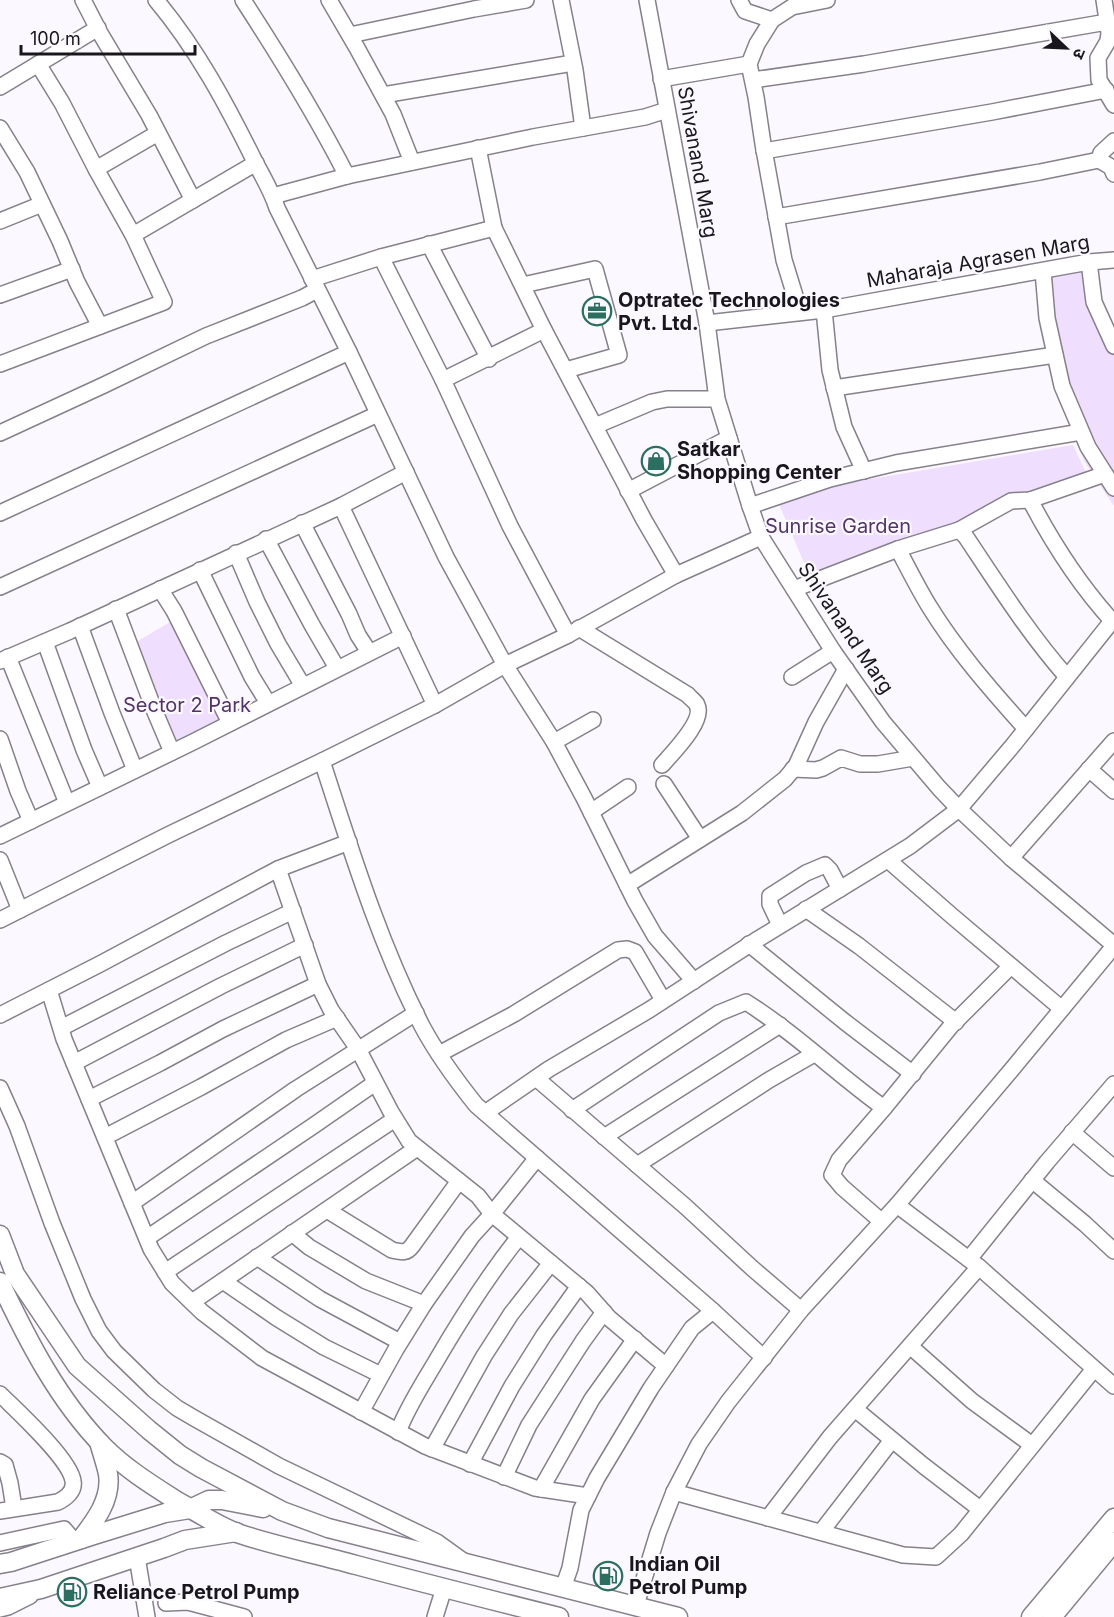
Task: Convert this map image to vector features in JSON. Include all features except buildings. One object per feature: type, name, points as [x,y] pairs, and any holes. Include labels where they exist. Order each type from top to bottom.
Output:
[{"type":"main road","points":[[0,1234],[15,1274],[77,1366],[149,1430],[180,1455],[201,1468],[282,1511],[328,1527],[678,1617]]},
{"type":"main road","points":[[0,1282],[23,1330],[55,1384],[79,1418],[122,1463],[145,1481],[197,1513],[236,1532],[559,1617]]},
{"type":"main road","points":[[78,1541],[97,1517],[108,1494],[109,1476],[98,1440]]},
{"type":"main road","points":[[201,1468],[209,1500]]},
{"type":"main road","points":[[185,1540],[197,1513],[209,1500],[222,1500],[282,1511]]},
{"type":"main road","points":[[21,1594],[5,1563],[165,1514],[197,1513]]},
{"type":"main road","points":[[1031,1617],[1114,1518]]},
{"type":"main road","points":[[0,1598],[41,1589],[185,1540],[236,1532]]},
{"type":"main road","points":[[1052,1617],[1114,1542]]},
{"type":"street","points":[[83,0],[149,115],[193,200]]},
{"type":"street","points":[[156,0],[209,73],[273,196],[446,557],[505,665],[554,742],[655,936],[694,981]]},
{"type":"street","points":[[243,0],[278,54],[347,176]]},
{"type":"street","points":[[329,0],[393,114],[412,162]]},
{"type":"street","points":[[350,35],[526,0]]},
{"type":"street","points":[[561,0],[583,128]]},
{"type":"street","name":"Shivanand Marg","points":[[647,0],[707,323],[717,399],[761,537],[833,651],[883,722],[913,758],[959,809],[1011,858],[1114,946]]},
{"type":"street","points":[[739,0],[745,11],[772,20]]},
{"type":"street","points":[[800,312],[784,260],[750,64],[757,44],[772,20],[792,7],[805,2],[827,0]]},
{"type":"street","points":[[1104,0],[1109,33],[1108,41],[1098,58],[1099,80],[1114,105]]},
{"type":"street","points":[[753,80],[864,64],[1107,22]]},
{"type":"street","points":[[0,87],[98,28]]},
{"type":"street","points":[[383,95],[573,63]]},
{"type":"street","points":[[0,364],[164,302],[133,235],[39,64]]},
{"type":"street","points":[[661,79],[750,64]]},
{"type":"street","points":[[764,151],[1106,90]]},
{"type":"street","points":[[273,196],[347,176],[478,148],[645,117],[667,110]]},
{"type":"street","points":[[0,128],[27,172],[100,326]]},
{"type":"street","points":[[96,169],[158,133]]},
{"type":"street","points":[[1099,160],[1101,153],[1114,141]]},
{"type":"street","points":[[478,148],[494,228],[628,491],[676,575]]},
{"type":"street","points":[[776,217],[1099,160],[1111,166],[1114,174]]},
{"type":"street","points":[[133,235],[256,163]]},
{"type":"street","points":[[0,221],[42,204]]},
{"type":"street","points":[[0,433],[206,336],[302,298],[314,285],[381,256],[494,228]]},
{"type":"street","points":[[429,244],[489,358]]},
{"type":"street","points":[[381,256],[443,381],[510,526],[574,632],[687,695],[698,705],[697,722],[662,765]]},
{"type":"street","name":"Maharaja Agrasen Marg","points":[[707,323],[824,310],[1089,262],[1114,260]]},
{"type":"street","points":[[1089,262],[1094,302],[1113,342]]},
{"type":"street","points":[[0,295],[72,269]]},
{"type":"street","points":[[523,285],[595,269],[619,355],[566,370]]},
{"type":"street","points":[[1043,271],[1047,318],[1062,386],[1088,447],[1114,488]]},
{"type":"street","points":[[824,310],[834,388],[844,428],[864,471]]},
{"type":"street","points":[[443,381],[544,330]]},
{"type":"street","points":[[0,513],[349,352]]},
{"type":"street","points":[[834,388],[1055,355]]},
{"type":"street","points":[[595,426],[651,402],[667,399],[717,399]]},
{"type":"street","points":[[0,587],[378,414]]},
{"type":"street","points":[[750,506],[830,479],[896,463],[1081,432]]},
{"type":"street","points":[[628,491],[729,438]]},
{"type":"street","points":[[67,803],[4,659],[341,506],[406,472]]},
{"type":"street","points":[[794,589],[898,549],[958,530],[1011,501],[1030,500],[1105,474]]},
{"type":"street","points":[[485,1113],[536,1078],[649,1010],[749,944],[910,846],[959,809],[1113,622],[1096,604],[1052,539],[1030,500]]},
{"type":"street","points":[[341,506],[435,705]]},
{"type":"street","points":[[302,523],[350,614],[358,635],[369,652]]},
{"type":"street","points":[[958,530],[966,537],[1015,612],[1067,677]]},
{"type":"street","points":[[0,920],[435,705],[505,665],[574,632],[676,575],[761,537]]},
{"type":"street","points":[[266,539],[312,626],[338,668]]},
{"type":"street","points":[[898,549],[936,616],[988,687],[1026,729]]},
{"type":"street","points":[[236,553],[272,634],[303,686]]},
{"type":"street","points":[[200,570],[252,677],[268,703]]},
{"type":"street","points":[[160,589],[174,611],[230,723]]},
{"type":"street","points":[[116,609],[154,712],[172,752]]},
{"type":"street","points":[[80,626],[135,770]]},
{"type":"street","points":[[0,836],[403,636]]},
{"type":"street","points":[[45,642],[84,750],[100,787]]},
{"type":"street","points":[[792,677],[833,651]]},
{"type":"street","points":[[627,885],[742,813],[786,779],[796,766],[816,722],[846,669]]},
{"type":"street","points":[[554,742],[592,720]]},
{"type":"street","points":[[0,739],[31,821]]},
{"type":"street","points":[[1011,858],[1114,741]]},
{"type":"street","points":[[793,769],[816,770],[840,758],[860,764],[878,764],[913,758]]},
{"type":"street","points":[[322,761],[373,911],[397,970],[416,1013],[457,1081],[476,1105],[764,1358]]},
{"type":"street","points":[[1089,769],[1114,791]]},
{"type":"street","points":[[664,784],[700,839]]},
{"type":"street","points":[[591,812],[628,787]]},
{"type":"street","points":[[0,1015],[278,869],[349,842]]},
{"type":"street","points":[[0,860],[20,910]]},
{"type":"street","points":[[888,860],[1062,1009]]},
{"type":"street","points":[[780,925],[770,904],[770,896],[806,873],[825,865],[840,889]]},
{"type":"street","points":[[278,869],[318,984],[358,1049],[409,1142],[478,1196],[492,1214],[579,1286],[604,1312],[666,1366]]},
{"type":"street","points":[[806,909],[859,946],[956,1022]]},
{"type":"street","points":[[61,1028],[226,943],[294,911]]},
{"type":"street","points":[[749,944],[804,990],[913,1074]]},
{"type":"street","points":[[74,1063],[220,986],[305,945]]},
{"type":"street","points":[[636,1605],[658,1533],[674,1492],[699,1444],[728,1402],[801,1310],[897,1205],[1114,946]]},
{"type":"street","points":[[439,1054],[514,1014],[618,950],[627,949],[636,952],[663,1000]]},
{"type":"street","points":[[881,1221],[842,1187],[832,1175],[838,1160],[956,1022],[1011,966]]},
{"type":"street","points":[[89,1098],[318,984]]},
{"type":"street","points":[[49,990],[74,1063],[151,1249],[172,1283],[202,1312],[262,1358],[432,1449],[534,1488],[588,1496]]},
{"type":"street","points":[[572,1110],[720,1013],[746,1002],[780,1025],[884,1108]]},
{"type":"street","points":[[132,1203],[296,1089],[416,1013]]},
{"type":"street","points":[[105,1137],[286,1040],[337,1018]]},
{"type":"street","points":[[604,1137],[780,1025]]},
{"type":"street","points":[[638,1165],[769,1080],[814,1054]]},
{"type":"street","points":[[536,1078],[801,1310]]},
{"type":"street","points":[[147,1238],[375,1083]]},
{"type":"street","points":[[768,1518],[830,1437],[910,1346],[974,1263],[1032,1180],[1114,1084]]},
{"type":"street","points":[[0,1088],[17,1126],[52,1223],[83,1299],[99,1331],[114,1352],[154,1390],[186,1413],[279,1466],[437,1542],[467,1564]]},
{"type":"street","points":[[165,1272],[395,1119]]},
{"type":"street","points":[[1072,1132],[1114,1168]]},
{"type":"street","points":[[192,1302],[417,1148]]},
{"type":"street","points":[[361,1412],[399,1342],[424,1304],[472,1236],[537,1158]]},
{"type":"street","points":[[1032,1180],[1114,1251]]},
{"type":"street","points":[[327,1210],[392,1250],[408,1251],[459,1181]]},
{"type":"street","points":[[897,1205],[974,1263],[1114,1386]]},
{"type":"street","points":[[292,1233],[309,1247],[366,1281],[424,1304]]},
{"type":"street","points":[[398,1432],[459,1322],[519,1237]]},
{"type":"street","points":[[257,1257],[320,1299],[399,1342]]},
{"type":"street","points":[[432,1449],[484,1356],[511,1314],[550,1263]]},
{"type":"street","points":[[224,1281],[324,1347],[381,1375]]},
{"type":"street","points":[[470,1464],[512,1386],[579,1286]]},
{"type":"street","points":[[563,1588],[570,1568],[581,1510],[597,1478],[692,1328],[713,1311]]},
{"type":"street","points":[[504,1477],[529,1425],[604,1312]]},
{"type":"street","points":[[542,1489],[592,1399],[635,1340]]},
{"type":"street","points":[[910,1346],[972,1401],[1032,1445]]},
{"type":"street","points":[[674,1492],[903,1555],[936,1557],[961,1534],[1094,1369]]},
{"type":"street","points":[[0,1394],[58,1455],[73,1480],[73,1489],[58,1502],[7,1509],[10,1483],[5,1465],[0,1462]]},
{"type":"street","points":[[855,1409],[980,1509]]},
{"type":"street","points":[[821,1532],[892,1440]]},
{"type":"street","points":[[0,1543],[64,1529],[78,1541]]},
{"type":"street","points":[[137,1557],[147,1617]]},
{"type":"street","points":[[435,1617],[444,1588]]},
{"type":"street","points":[[0,1609],[27,1598],[41,1589]]},
{"type":"street","points":[[166,1603],[188,1602],[244,1617]]},
{"type":"green space","points":[[1090,267],[1109,344],[1114,353],[1114,506],[1084,461],[1059,397],[1034,275]]},
{"type":"green space","name":"Sunrise Garden","points":[[1073,445],[1091,483],[811,579],[775,495]]},
{"type":"green space","name":"Sector 2 Park","points":[[175,619],[227,722],[173,749],[133,644]]},
{"type":"place","name":"Optratec Technologies Pvt. Ltd.","points":[[597,311]]},
{"type":"place","name":"Satkar Shopping Center","points":[[656,461]]},
{"type":"place","name":"Indian Oil Petrol Pump","points":[[608,1576]]},
{"type":"place","name":"Reliance Petrol Pump","points":[[72,1592]]}]
